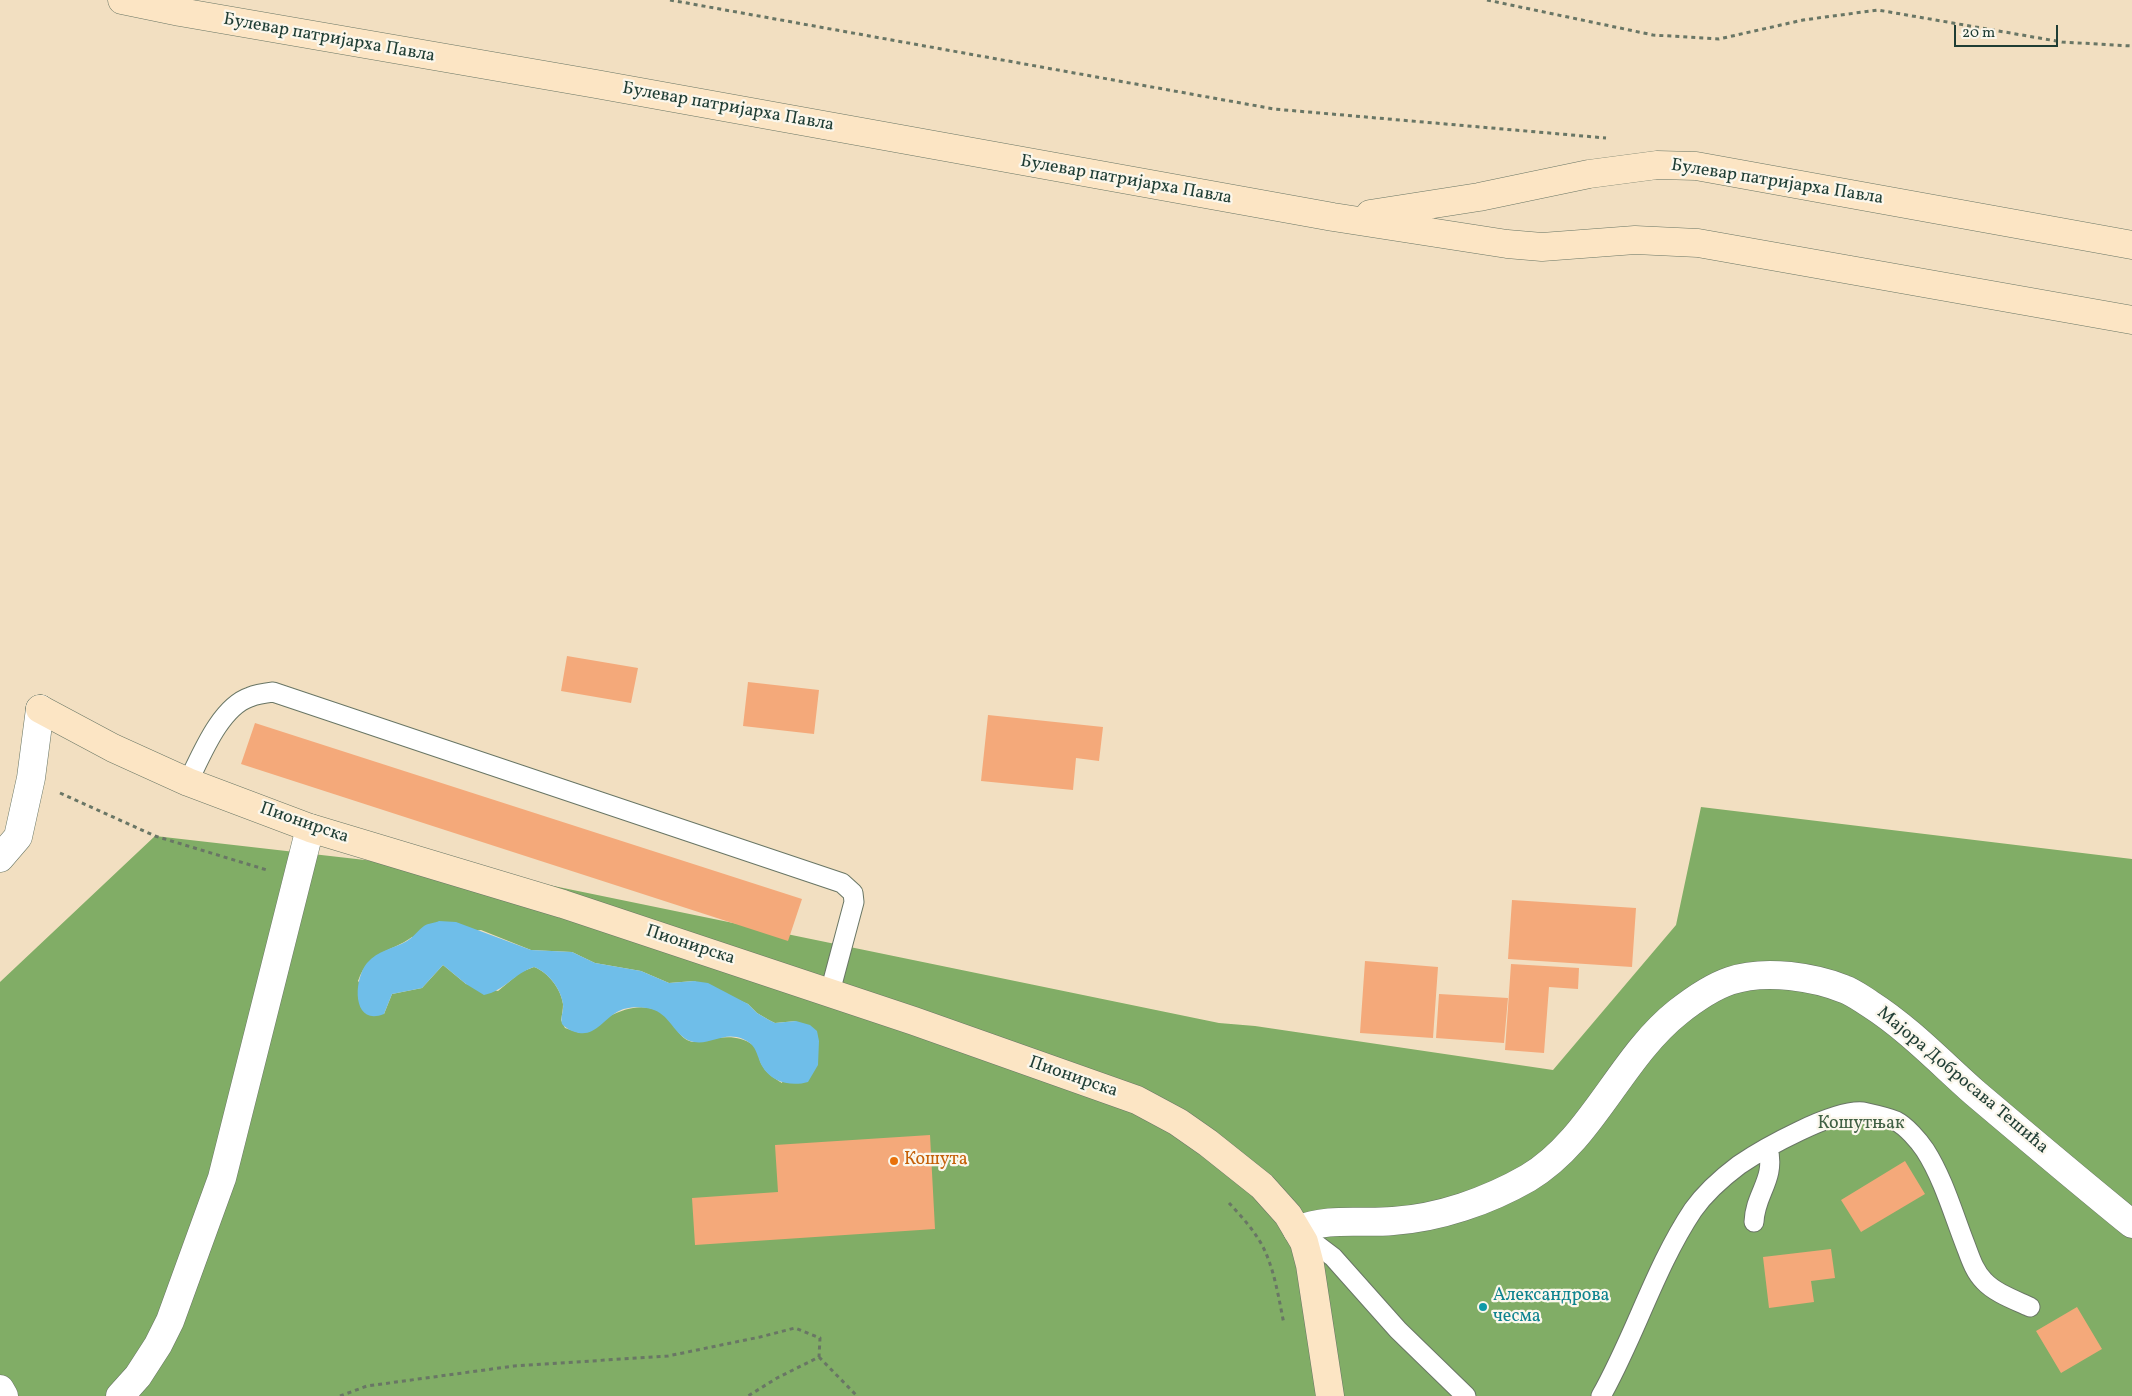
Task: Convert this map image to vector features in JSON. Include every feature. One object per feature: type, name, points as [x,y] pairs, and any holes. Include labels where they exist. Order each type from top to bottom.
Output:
[{"type":"main road","name":"Булевар патријарха Павла","points":[[122,0],[189,14],[596,84],[1334,217],[1507,244],[1542,247],[1635,240],[1698,243],[2132,320]]},
{"type":"main road","name":"Булевар патријарха Павла","points":[[1334,217],[1437,204],[1589,174],[1657,165],[1696,166],[2132,245]]},
{"type":"main road","name":"Пионирска","points":[[40,709],[114,748],[188,782],[310,828],[563,904],[830,992],[1137,1100],[1178,1122],[1237,1165],[1276,1200],[1297,1230],[1304,1242],[1310,1265],[1330,1396]]},
{"type":"street","name":"Пионирска","points":[[0,858],[18,837],[31,778],[40,709]]},
{"type":"street","points":[[120,1396],[138,1376],[158,1346],[170,1321],[222,1178],[310,828]]},
{"type":"street","name":"Мајора Добросава Тешића","points":[[1297,1230],[1326,1221],[1393,1221],[1434,1215],[1489,1196],[1529,1177],[1545,1166],[1578,1132],[1644,1044],[1676,1013],[1703,994],[1735,978],[1766,974],[1808,978],[1846,989],[1883,1012],[2132,1224]]},
{"type":"street","points":[[0,1389],[4,1396]]},
{"type":"lane","points":[[188,782],[211,736],[230,710],[248,697],[273,692],[842,883],[853,893],[854,902],[830,992]]},
{"type":"lane","points":[[1601,1396],[1618,1365],[1666,1260],[1694,1210],[1729,1173],[1768,1148],[1826,1118],[1845,1113],[1862,1112],[1896,1121],[1924,1150],[1937,1173],[1979,1275],[1990,1287],[2030,1307]]},
{"type":"lane","points":[[1754,1222],[1757,1206],[1771,1167],[1768,1148]]},
{"type":"lane","points":[[1297,1230],[1333,1257],[1398,1330],[1466,1396]]},
{"type":"path","points":[[670,0],[1274,109],[1610,138]]},
{"type":"path","points":[[1487,0],[1653,35],[1719,39],[1804,20],[1878,10],[2062,42],[2132,46]]},
{"type":"path","points":[[31,778],[67,797],[155,836],[297,879]]},
{"type":"path","points":[[1224,1198],[1241,1216],[1264,1249],[1278,1295],[1286,1332]]},
{"type":"path","points":[[340,1396],[367,1386],[514,1366],[668,1356],[760,1338],[795,1328],[820,1338],[819,1358],[857,1396]]},
{"type":"path","points":[[748,1396],[777,1378],[819,1358]]},
{"type":"green space","name":"Кошутњак","points":[[1701,807],[2132,859],[2132,1396],[0,1396],[0,982],[155,836],[505,876],[1219,1023],[1255,1026],[1553,1070],[1676,925]],"holes":[[[481,930],[531,950],[572,952],[595,963],[641,971],[669,983],[694,981],[748,1004],[757,1013],[775,1023],[796,1021],[782,1083],[766,1071],[753,1045],[742,1039],[730,1037],[697,1042],[690,1041],[680,1034],[670,1020],[659,1012],[648,1008],[636,1007],[624,1010],[580,1033],[565,1028],[561,1020],[562,998],[557,987],[549,977],[534,967],[521,972],[498,991],[466,984],[443,965],[422,988],[392,994],[384,1014],[358,981],[368,963],[374,958],[412,937]]]},
{"type":"water","points":[[439,921],[456,922],[531,950],[572,952],[595,963],[641,971],[669,983],[694,981],[708,983],[748,1004],[757,1013],[775,1023],[796,1021],[810,1025],[817,1031],[819,1041],[818,1065],[808,1082],[795,1084],[782,1082],[766,1071],[756,1050],[748,1041],[736,1037],[724,1037],[706,1042],[694,1042],[683,1037],[660,1013],[645,1008],[635,1007],[621,1010],[593,1031],[587,1033],[575,1032],[562,1024],[563,1004],[557,987],[549,977],[534,967],[521,973],[498,990],[484,995],[466,984],[443,965],[422,988],[392,994],[384,1014],[374,1016],[366,1014],[358,1000],[358,990],[362,971],[367,963],[381,952],[412,938],[426,925]]},
{"type":"building","points":[[567,656],[638,668],[631,703],[561,691]]},
{"type":"building","points":[[748,682],[819,690],[814,734],[743,726]]},
{"type":"building","points":[[988,715],[1103,727],[1099,761],[1076,758],[1073,790],[981,781]]},
{"type":"building","points":[[255,723],[802,899],[788,941],[241,764]]},
{"type":"building","points":[[1512,900],[1636,908],[1632,967],[1508,959]]},
{"type":"building","points":[[1365,961],[1438,967],[1433,1038],[1360,1033]]},
{"type":"building","points":[[1511,964],[1579,968],[1578,989],[1549,987],[1544,1053],[1505,1050]]},
{"type":"building","points":[[1439,994],[1508,998],[1504,1043],[1436,1038]]},
{"type":"building","points":[[930,1135],[935,1229],[695,1245],[692,1198],[778,1192],[775,1145]]},
{"type":"building","points":[[1905,1161],[1925,1194],[1861,1232],[1841,1200]]},
{"type":"building","points":[[1831,1249],[1835,1278],[1811,1281],[1814,1302],[1769,1308],[1763,1257]]},
{"type":"building","points":[[2077,1307],[2102,1349],[2061,1373],[2036,1331]]},
{"type":"place","name":"Кошута","points":[[894,1161]]},
{"type":"place","name":"Александрова чесма","points":[[1483,1307]]}]
